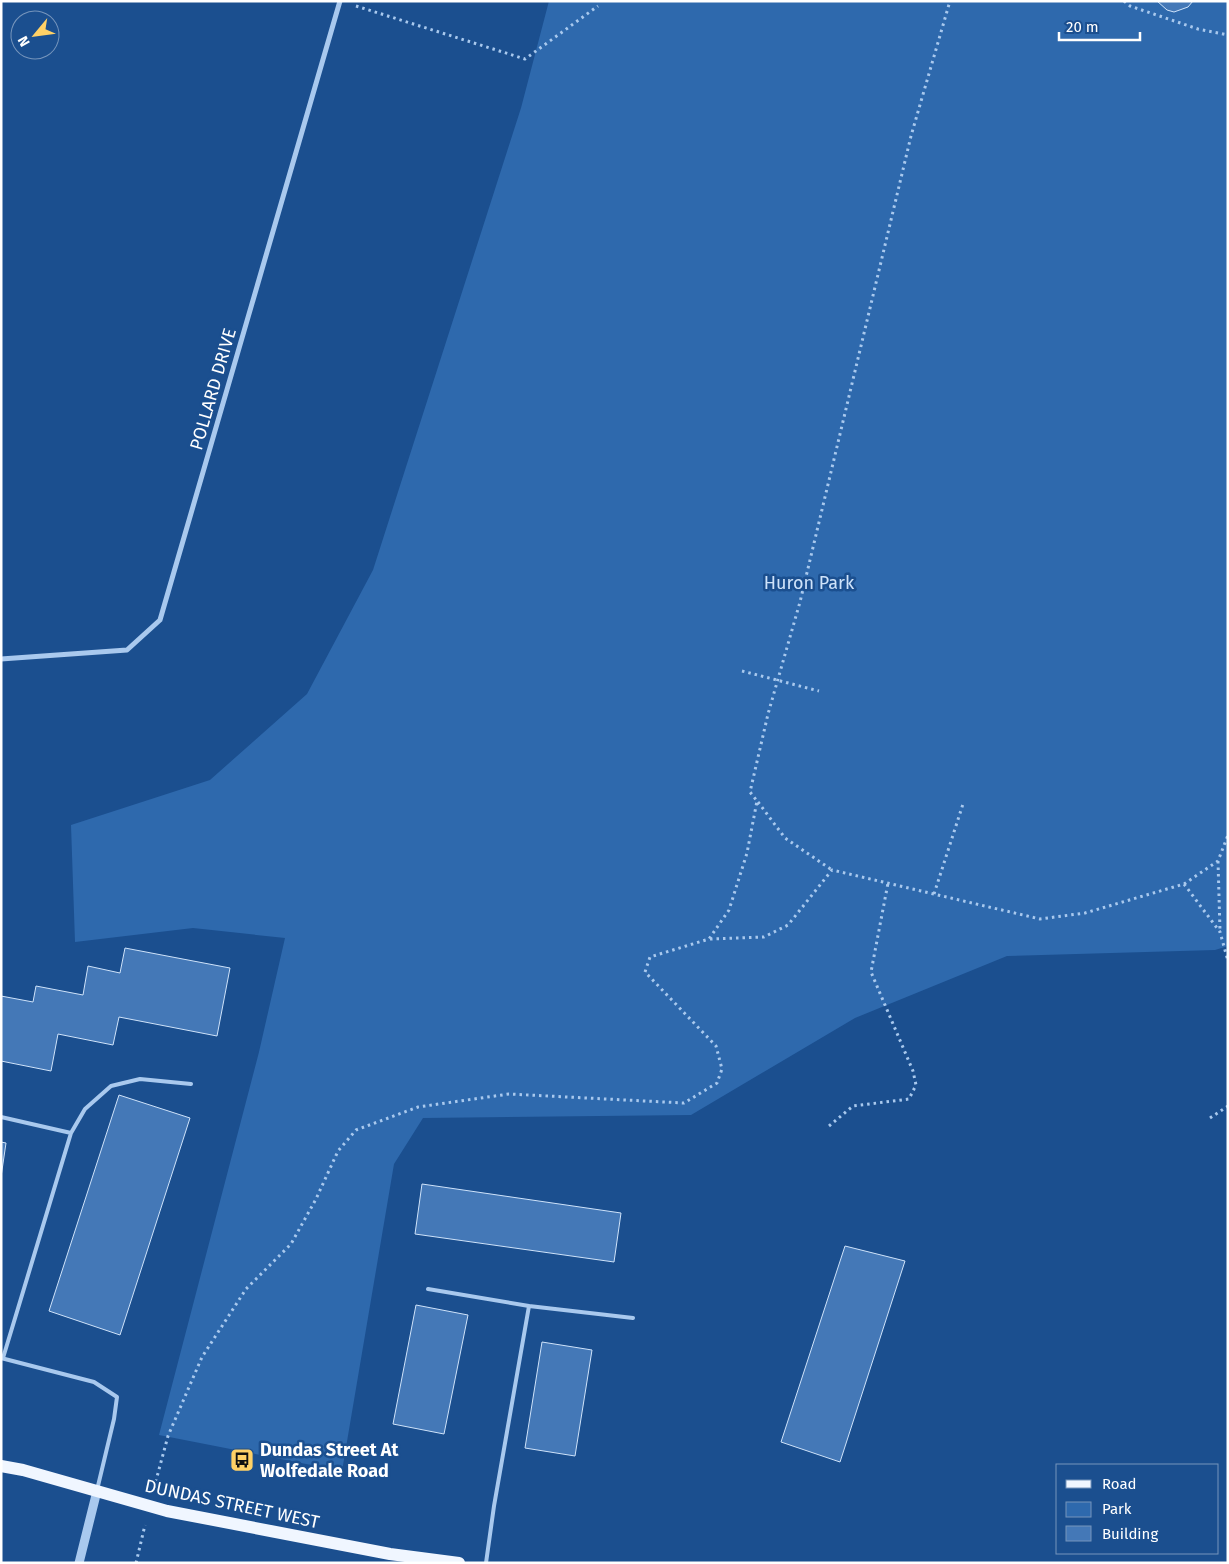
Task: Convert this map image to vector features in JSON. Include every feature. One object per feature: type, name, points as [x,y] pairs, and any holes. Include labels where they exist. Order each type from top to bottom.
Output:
[{"type":"main road","name":"DUNDAS STREET WEST","points":[[1,1466],[23,1470],[167,1511],[390,1554],[459,1563]]},
{"type":"street","name":"POLLARD DRIVE","points":[[1,659],[127,650],[160,620],[340,1]]},
{"type":"street","points":[[79,1563],[97,1491]]},
{"type":"lane","points":[[97,1491],[114,1419],[116,1398],[94,1382],[2,1358],[70,1133],[85,1110],[111,1086],[140,1079],[191,1084]]},
{"type":"lane","points":[[1,1117],[70,1133]]},
{"type":"lane","points":[[428,1289],[529,1306],[632,1318]]},
{"type":"lane","points":[[486,1563],[494,1506],[529,1306]]},
{"type":"path","points":[[950,1],[912,136],[802,592],[750,792],[785,838],[832,870],[1040,919],[1085,912],[1184,884],[1218,861]]},
{"type":"path","points":[[1124,1],[1130,6],[1198,30],[1228,35]]},
{"type":"path","points":[[350,4],[525,59],[598,6]]},
{"type":"path","points":[[742,671],[819,691]]},
{"type":"path","points":[[709,939],[729,910],[747,853],[757,801]]},
{"type":"path","points":[[934,894],[963,804]]},
{"type":"path","points":[[1228,835],[1218,861],[1220,932],[1228,960]]},
{"type":"path","points":[[165,1445],[202,1357],[246,1289],[291,1244],[316,1199],[338,1151],[356,1130],[418,1107],[509,1094],[684,1103],[717,1083],[722,1069],[716,1046],[645,972],[650,957],[709,939],[764,937],[788,925],[832,870]]},
{"type":"path","points":[[829,1126],[853,1106],[909,1099],[916,1085],[913,1071],[871,972],[888,883]]},
{"type":"path","points":[[1184,884],[1220,932]]},
{"type":"path","points":[[1210,1118],[1228,1106]]},
{"type":"green space","name":"Huron Park","points":[[549,1],[1228,1],[1228,946],[1215,950],[1007,956],[855,1018],[691,1115],[423,1118],[394,1164],[342,1471],[159,1435],[259,1052],[285,938],[193,928],[75,942],[71,825],[210,780],[307,694],[373,570],[521,108]]},
{"type":"building","points":[[1157,1],[1193,1],[1188,7],[1174,12],[1167,10]]},
{"type":"building","points":[[125,948],[230,968],[217,1036],[119,1017],[113,1045],[58,1034],[51,1071],[1,1061],[1,996],[33,1002],[36,986],[83,995],[88,966],[120,973]]},
{"type":"building","points":[[119,1095],[190,1118],[120,1335],[49,1311]]},
{"type":"building","points":[[1,1142],[6,1143],[1,1177]]},
{"type":"building","points":[[422,1184],[621,1213],[614,1262],[415,1234]]},
{"type":"building","points":[[845,1246],[905,1261],[840,1462],[781,1442]]},
{"type":"building","points":[[416,1305],[468,1315],[444,1434],[393,1424]]},
{"type":"building","points":[[542,1342],[592,1350],[575,1456],[525,1448]]},
{"type":"place","name":"Dundas Street At Wolfedale Road","points":[[242,1460]]}]
